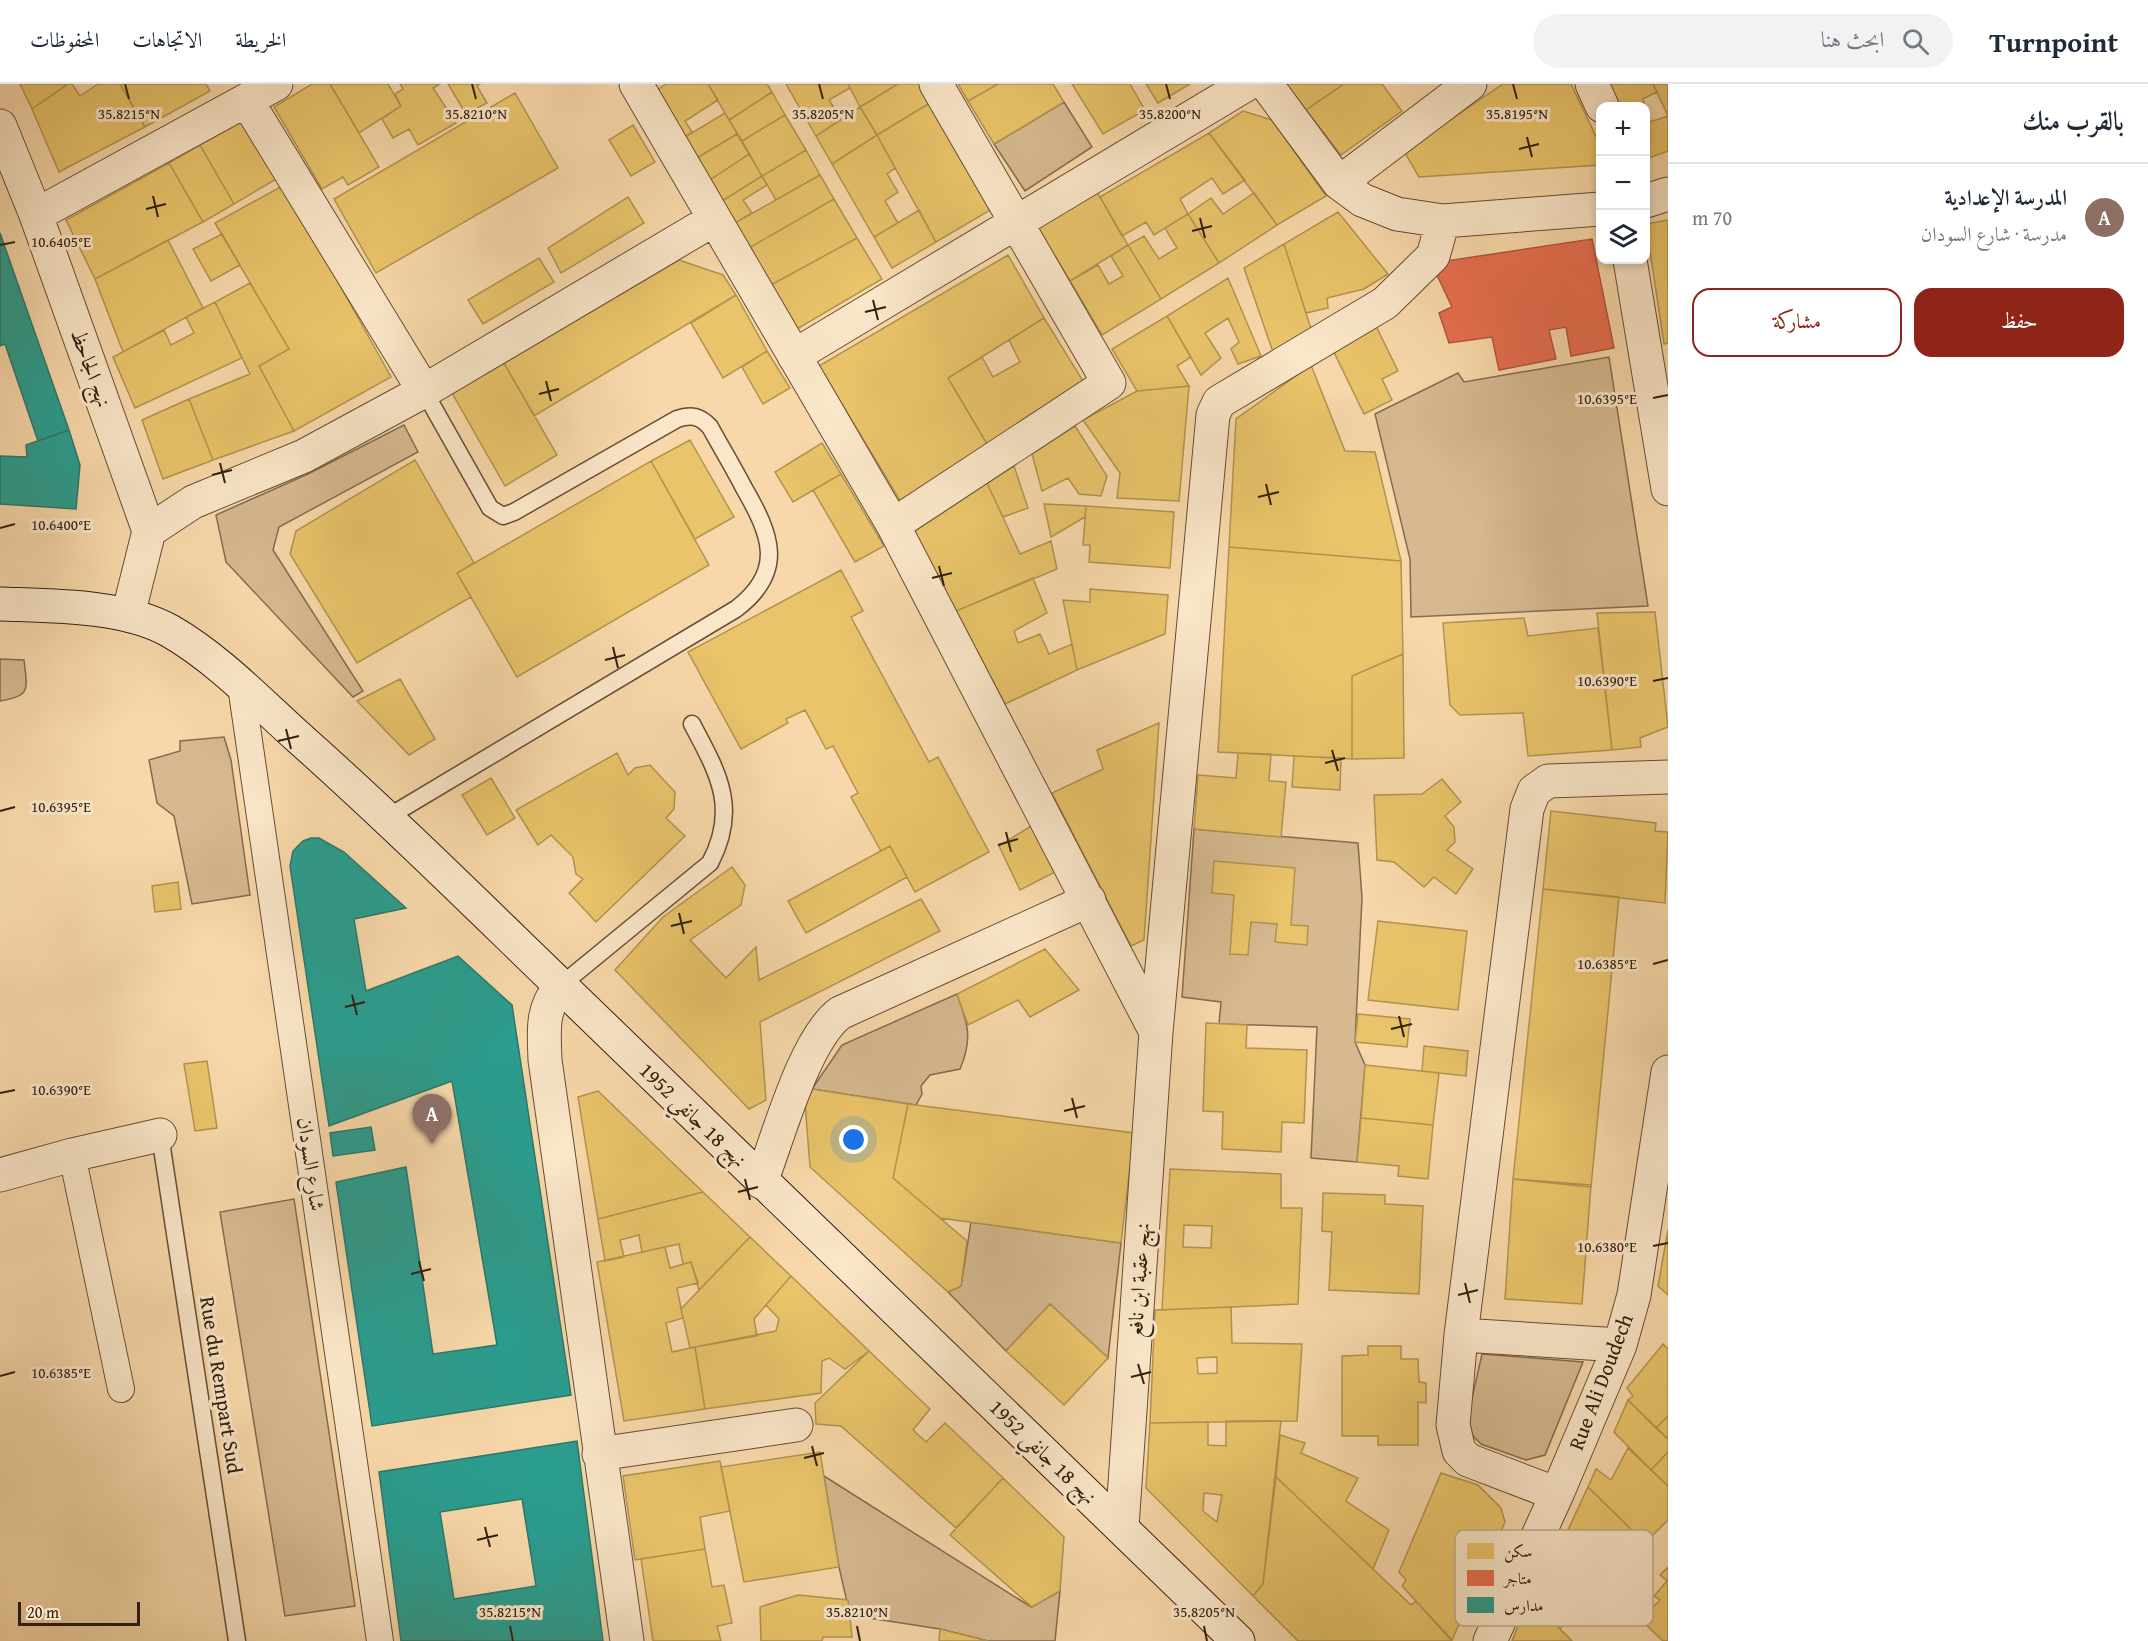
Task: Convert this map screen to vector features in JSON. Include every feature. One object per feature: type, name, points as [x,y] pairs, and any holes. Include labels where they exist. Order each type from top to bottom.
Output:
[{"type":"street","points":[[36,215],[276,84]]},
{"type":"street","points":[[636,84],[713,220],[893,525],[1156,1032]]},
{"type":"street","points":[[893,525],[1109,383],[936,84]]},
{"type":"street","points":[[794,356],[1247,84]]},
{"type":"street","points":[[1266,84],[1339,183],[1362,200],[1397,214],[1443,222],[1596,209]]},
{"type":"street","points":[[1339,183],[1470,84]]},
{"type":"street","points":[[1592,84],[1600,102]]},
{"type":"street","points":[[247,101],[424,391]]},
{"type":"street","name":"نهج الجاحظ","points":[[0,126],[36,215],[149,531]]},
{"type":"street","points":[[1650,200],[1668,194]]},
{"type":"street","points":[[128,615],[149,531],[194,502],[304,456],[424,391],[713,220]]},
{"type":"street","name":"نهج عقبة ابن نافع","points":[[1122,1527],[1156,1032],[1214,415],[1219,402],[1385,303],[1433,256],[1443,222]]},
{"type":"street","points":[[1631,264],[1668,489]]},
{"type":"street","name":"نهج 18 جانفي 1952","points":[[0,604],[54,606],[128,615],[166,629],[192,646],[241,686],[388,818],[761,1182],[1239,1641]]},
{"type":"street","name":"شارع السودان","points":[[241,686],[380,1641]]},
{"type":"street","points":[[1557,1494],[1468,1460],[1459,1451],[1453,1425],[1461,1335],[1529,799],[1540,784],[1548,781],[1668,777]]},
{"type":"street","points":[[761,1182],[808,1057],[828,1022],[840,1013],[1089,900]]},
{"type":"street","points":[[560,986],[548,1001],[544,1028],[545,1060],[627,1641]]},
{"type":"street","name":"Rue Ali Doudech","points":[[1541,1530],[1620,1345],[1634,1296],[1668,1072]]},
{"type":"street","points":[[0,1175],[72,1155],[160,1135]]},
{"type":"street","points":[[72,1155],[121,1389]]},
{"type":"street","points":[[1461,1335],[1620,1345]]},
{"type":"street","points":[[599,1454],[796,1425]]},
{"type":"street","name":"Rue Ali Doudech","points":[[1490,1641],[1497,1626]]},
{"type":"lane","points":[[388,818],[736,609],[753,596],[764,578],[770,558],[768,537],[761,517],[710,427],[698,417],[677,419],[524,507],[504,516],[490,508],[424,391]]},
{"type":"lane","points":[[560,986],[710,863],[719,846],[724,823],[724,797],[719,776],[692,724]]},
{"type":"lane","name":"Rue du Rempart Sud","points":[[160,1135],[237,1641]]},
{"type":"shaded area","points":[[1064,102],[1092,147],[1025,191],[994,144]]},
{"type":"shaded area","points":[[1609,357],[1648,606],[1411,617],[1410,559],[1375,414],[1458,373],[1464,382]]},
{"type":"shaded area","points":[[404,425],[418,452],[279,527],[273,550],[363,691],[353,697],[226,562],[216,515],[308,474]]},
{"type":"shaded area","points":[[0,659],[24,660],[26,684],[25,690],[18,697],[0,701]]},
{"type":"shaded area","points":[[224,737],[231,760],[250,895],[192,904],[174,816],[157,803],[149,760],[180,751],[180,741]]},
{"type":"shaded area","points":[[1194,829],[1358,843],[1362,898],[1355,1042],[1365,1065],[1357,1162],[1311,1158],[1317,1027],[1219,1024],[1221,1002],[1182,997]]},
{"type":"shaded area","points":[[957,994],[968,1031],[967,1048],[960,1069],[930,1075],[921,1086],[922,1094],[916,1105],[812,1089],[842,1045]]},
{"type":"shaded area","points":[[294,1199],[355,1606],[285,1616],[220,1212]]},
{"type":"shaded area","points":[[971,1222],[1121,1243],[1108,1358],[1050,1304],[1006,1351],[948,1292],[961,1286]]},
{"type":"shaded area","points":[[1482,1354],[1583,1362],[1545,1455],[1526,1460],[1481,1444],[1472,1435],[1468,1416]]},
{"type":"shaded area","points":[[824,1476],[1031,1607],[1060,1591],[1055,1641],[988,1641],[940,1629],[850,1615],[839,1567]]},
{"type":"building: سكن","points":[[20,84],[68,84],[32,109]]},
{"type":"building: سكن","points":[[68,84],[72,84],[80,96],[98,84],[120,84],[145,127],[59,172],[32,109]]},
{"type":"building: سكن","points":[[120,84],[206,84],[210,91],[145,127]]},
{"type":"building: سكن","points":[[312,84],[330,84],[379,167],[348,185],[343,177],[322,189],[274,107]]},
{"type":"building: سكن","points":[[330,84],[388,84],[401,106],[359,133]]},
{"type":"building: سكن","points":[[400,84],[440,84],[433,88],[456,123],[418,145],[409,129],[393,138],[382,119],[401,106],[395,94],[403,89]]},
{"type":"building: سكن","points":[[448,84],[480,84],[477,86],[487,103],[466,114]]},
{"type":"building: سكن","points":[[666,84],[708,84],[718,100],[685,121],[692,132],[685,137],[657,90]]},
{"type":"building: سكن","points":[[708,84],[767,84],[772,92],[729,120]]},
{"type":"building: سكن","points":[[786,84],[848,84],[850,88],[829,100],[841,119],[816,136]]},
{"type":"building: سكن","points":[[848,84],[898,84],[860,107]]},
{"type":"building: سكن","points":[[898,84],[920,84],[930,103],[877,135],[860,107]]},
{"type":"building: سكن","points":[[958,84],[998,84],[968,101]]},
{"type":"building: سكن","points":[[998,84],[1053,84],[1064,102],[994,144],[968,101]]},
{"type":"building: سكن","points":[[1072,84],[1130,84],[1145,110],[1103,134]]},
{"type":"building: سكن","points":[[1146,84],[1190,84],[1158,103]]},
{"type":"building: سكن","points":[[1286,84],[1344,84],[1306,110]]},
{"type":"building: سكن","points":[[1344,84],[1382,84],[1402,111],[1341,155],[1306,110]]},
{"type":"building: سكن","points":[[1503,84],[1571,84],[1596,137],[1596,165],[1419,177],[1404,151]]},
{"type":"building: سكن","points":[[1611,84],[1653,84],[1657,92],[1643,99],[1644,102],[1612,102],[1606,87]]},
{"type":"building: سكن","points":[[1653,84],[1668,84],[1668,116]]},
{"type":"building: سكن","points":[[772,92],[785,115],[742,141],[729,120]]},
{"type":"building: سكن","points":[[515,93],[558,168],[376,273],[334,199]]},
{"type":"building: سكن","points":[[930,103],[992,209],[936,242],[877,135]]},
{"type":"building: سكن","points":[[860,107],[877,135],[832,164],[816,136]]},
{"type":"building: سكن","points":[[1243,111],[1272,120],[1326,196],[1277,225],[1209,133]]},
{"type":"building: سكن","points":[[725,113],[737,134],[697,158],[685,137]]},
{"type":"building: سكن","points":[[785,115],[806,150],[762,176],[742,141]]},
{"type":"building: سكن","points":[[1668,116],[1668,151],[1650,158],[1650,122]]},
{"type":"building: سكن","points":[[243,121],[278,178],[234,204],[200,145]]},
{"type":"building: سكن","points":[[633,125],[655,162],[631,176],[609,140]]},
{"type":"building: سكن","points":[[1209,133],[1245,180],[1223,194],[1212,178],[1180,199],[1188,214],[1154,235],[1146,222],[1122,236],[1100,197]]},
{"type":"building: سكن","points":[[737,134],[749,154],[710,180],[697,158]]},
{"type":"building: سكن","points":[[877,135],[895,168],[887,174],[898,192],[885,201],[898,223],[874,237],[832,164]]},
{"type":"building: سكن","points":[[200,145],[234,204],[203,222],[169,163]]},
{"type":"building: سكن","points":[[806,150],[820,175],[776,200],[762,176]]},
{"type":"building: سكن","points":[[749,154],[762,176],[722,201],[710,180]]},
{"type":"building: سكن","points":[[169,163],[203,222],[95,279],[66,220]]},
{"type":"building: سكن","points":[[820,175],[834,199],[749,248],[735,223]]},
{"type":"building: سكن","points":[[762,176],[767,185],[743,200],[752,213],[735,223],[722,201]]},
{"type":"building: سكن","points":[[284,185],[391,377],[294,431],[259,366],[289,349],[215,223]]},
{"type":"building: سكن","points":[[1097,192],[1128,245],[1070,281],[1038,228]]},
{"type":"building: سكن","points":[[1254,193],[1277,225],[1219,263],[1188,214],[1211,198],[1223,214]]},
{"type":"building: سكن","points":[[628,197],[644,223],[561,273],[548,248]]},
{"type":"building: سكن","points":[[834,199],[857,238],[771,285],[749,248]]},
{"type":"building: سكن","points":[[919,210],[936,242],[892,268],[874,237]]},
{"type":"building: سكن","points":[[1338,212],[1388,274],[1364,289],[1327,298],[1328,308],[1306,313],[1284,244]]},
{"type":"building: سكن","points":[[1188,214],[1219,263],[1161,299],[1128,245],[1144,236],[1159,259],[1177,248],[1165,228]]},
{"type":"building: سكن","points":[[1668,220],[1668,343],[1664,344],[1650,251],[1650,223]]},
{"type":"building: سكن","points":[[222,234],[240,265],[211,281],[193,249]]},
{"type":"building: سكن","points":[[857,238],[882,279],[797,329],[771,285]]},
{"type":"building: سكن","points":[[168,240],[203,308],[123,352],[95,279]]},
{"type":"building: سكن","points":[[1284,244],[1314,338],[1273,352],[1244,268]]},
{"type":"building: سكن","points":[[1128,245],[1161,299],[1102,335],[1070,281],[1098,265],[1109,284],[1123,276],[1111,256]]},
{"type":"building: سكن","points":[[1008,255],[1044,318],[948,378],[987,444],[901,502],[819,366]]},
{"type":"building: سكن","points":[[539,258],[554,282],[483,324],[468,300]]},
{"type":"building: سكن","points":[[679,260],[723,275],[736,295],[534,416],[504,363]]},
{"type":"building: سكن","points":[[1228,278],[1261,356],[1238,364],[1231,349],[1239,342],[1228,318],[1205,333],[1221,358],[1201,375],[1167,316]]},
{"type":"building: سكن","points":[[250,283],[289,349],[259,366],[294,431],[213,460],[189,399],[250,374],[215,302]]},
{"type":"building: سكن","points":[[736,295],[767,351],[723,378],[691,323]]},
{"type":"building: سكن","points":[[215,302],[242,358],[135,408],[113,357],[164,330],[171,345],[194,333],[186,317]]},
{"type":"building: سكن","points":[[1167,316],[1191,357],[1177,366],[1189,386],[1137,391],[1112,349]]},
{"type":"building: سكن","points":[[1044,318],[1083,381],[987,444],[948,378],[982,357],[993,377],[1020,362],[1009,340]]},
{"type":"building: سكن","points":[[1374,322],[1398,371],[1382,379],[1392,400],[1364,414],[1330,344]]},
{"type":"building: سكن","points":[[767,351],[790,388],[763,404],[742,367]]},
{"type":"building: سكن","points":[[504,363],[557,455],[505,486],[452,393]]},
{"type":"building: سكن","points":[[1311,365],[1345,451],[1375,452],[1401,561],[1229,547],[1236,419]]},
{"type":"building: سكن","points":[[1189,386],[1179,501],[1117,498],[1120,473],[1083,420],[1137,391]]},
{"type":"building: سكن","points":[[189,399],[213,460],[163,479],[142,420]]},
{"type":"building: سكن","points":[[1075,426],[1107,476],[1101,496],[1079,494],[1068,478],[1042,491],[1032,454]]},
{"type":"building: سكن","points":[[690,440],[734,517],[695,539],[651,461]]},
{"type":"building: سكن","points":[[822,443],[841,474],[793,502],[775,472]]},
{"type":"building: سكن","points":[[415,460],[474,563],[457,573],[471,597],[357,663],[290,554],[296,531]]},
{"type":"building: سكن","points":[[651,461],[709,565],[517,677],[457,573]]},
{"type":"building: سكن","points":[[1014,466],[1028,508],[1003,517],[987,483]]},
{"type":"building: سكن","points":[[841,474],[884,546],[855,562],[813,490]]},
{"type":"building: سكن","points":[[987,483],[1020,554],[1051,541],[1057,569],[956,611],[914,532]]},
{"type":"building: سكن","points":[[1044,504],[1086,506],[1085,517],[1051,537]]},
{"type":"building: سكن","points":[[1086,506],[1174,512],[1170,568],[1089,562],[1090,545],[1083,545]]},
{"type":"building: سكن","points":[[1229,547],[1401,561],[1403,654],[1352,676],[1352,759],[1218,752]]},
{"type":"building: سكن","points":[[841,570],[863,611],[851,617],[929,762],[938,757],[989,852],[915,892],[890,846],[881,851],[851,797],[858,793],[833,746],[826,749],[805,710],[786,719],[788,723],[741,749],[688,652]]},
{"type":"building: سكن","points":[[1033,578],[1047,613],[1014,631],[1018,643],[1040,634],[1049,654],[1072,644],[1077,670],[1005,704],[956,611]]},
{"type":"building: سكن","points":[[1090,589],[1168,595],[1165,634],[1077,670],[1063,600],[1090,602]]},
{"type":"building: سكن","points":[[1655,612],[1668,727],[1640,738],[1641,747],[1612,750],[1597,613]]},
{"type":"building: سكن","points":[[1524,618],[1528,636],[1598,628],[1612,750],[1528,756],[1523,713],[1460,715],[1450,705],[1443,623]]},
{"type":"building: سكن","points":[[1403,654],[1404,758],[1352,759],[1352,676]]},
{"type":"building: سكن","points":[[400,679],[435,739],[409,755],[357,701]]},
{"type":"building: سكن","points":[[1159,723],[1144,940],[1131,946],[1052,793],[1103,769],[1097,750]]},
{"type":"building: سكن","points":[[617,753],[628,775],[635,768],[650,765],[675,792],[674,809],[666,818],[685,836],[596,922],[569,893],[583,879],[576,874],[573,857],[551,835],[538,845],[516,810]]},
{"type":"building: سكن","points":[[1238,753],[1271,754],[1269,781],[1286,782],[1281,837],[1194,829],[1198,775],[1236,778]]},
{"type":"building: سكن","points":[[1294,756],[1341,758],[1340,790],[1292,787]]},
{"type":"building: سكن","points":[[491,778],[515,818],[487,835],[462,795]]},
{"type":"building: سكن","points":[[1442,779],[1461,802],[1445,816],[1454,827],[1455,842],[1447,850],[1473,869],[1456,894],[1434,877],[1424,887],[1394,862],[1377,860],[1374,795],[1422,794]]},
{"type":"building: سكن","points":[[1551,811],[1656,823],[1655,831],[1668,832],[1665,903],[1543,889]]},
{"type":"building: سكن","points":[[1031,826],[1055,872],[1020,890],[999,846]]},
{"type":"building: سكن","points":[[890,846],[907,877],[806,933],[788,901]]},
{"type":"building: سكن","points":[[1214,861],[1295,868],[1291,925],[1308,926],[1307,945],[1275,942],[1277,924],[1251,922],[1248,955],[1230,954],[1234,895],[1212,893]]},
{"type":"building: سكن","points":[[732,867],[745,885],[741,905],[690,940],[726,978],[756,947],[759,980],[921,899],[940,931],[760,1022],[766,1100],[749,1109],[615,970],[663,917]]},
{"type":"building: سكن","points":[[178,882],[181,909],[155,912],[152,886]]},
{"type":"building: سكن","points":[[1543,889],[1619,897],[1591,1187],[1513,1179]]},
{"type":"building: سكن","points":[[1378,921],[1467,931],[1458,1010],[1368,1000]]},
{"type":"building: سكن","points":[[1045,949],[1079,990],[1030,1017],[1018,1000],[968,1025],[957,994]]},
{"type":"building: سكن","points":[[1358,1014],[1410,1019],[1407,1047],[1355,1042]]},
{"type":"building: سكن","points":[[1206,1023],[1247,1025],[1246,1048],[1307,1050],[1304,1123],[1282,1122],[1281,1152],[1222,1149],[1223,1112],[1203,1111]]},
{"type":"building: سكن","points":[[1424,1046],[1468,1051],[1466,1076],[1422,1071]]},
{"type":"building: سكن","points":[[207,1061],[217,1128],[195,1131],[184,1064]]},
{"type":"building: سكن","points":[[1365,1065],[1439,1073],[1433,1125],[1361,1118]]},
{"type":"building: سكن","points":[[812,1089],[908,1104],[893,1178],[967,1241],[961,1286],[948,1292],[810,1167],[805,1103]]},
{"type":"building: سكن","points":[[598,1091],[703,1192],[598,1219],[578,1097]]},
{"type":"building: سكن","points":[[908,1104],[1134,1133],[1121,1243],[940,1218],[893,1178]]},
{"type":"building: سكن","points":[[1361,1118],[1433,1125],[1428,1179],[1398,1176],[1399,1166],[1357,1162]]},
{"type":"building: سكن","points":[[1170,1169],[1281,1174],[1281,1208],[1302,1208],[1298,1304],[1162,1310]],"holes":[[[1184,1225],[1212,1226],[1211,1248],[1183,1247]]]},
{"type":"building: سكن","points":[[1513,1179],[1591,1185],[1582,1304],[1505,1299]]},
{"type":"building: سكن","points":[[703,1192],[750,1237],[699,1290],[691,1262],[683,1264],[679,1244],[642,1252],[639,1235],[620,1240],[624,1257],[605,1261],[598,1219]]},
{"type":"building: سكن","points":[[1323,1193],[1385,1195],[1385,1204],[1423,1206],[1419,1294],[1329,1290],[1332,1232],[1322,1231]]},
{"type":"building: سكن","points":[[1668,1230],[1668,1295],[1658,1286]]},
{"type":"building: سكن","points":[[750,1237],[791,1276],[754,1319],[757,1336],[690,1348],[681,1309]]},
{"type":"building: سكن","points":[[665,1247],[670,1268],[691,1262],[698,1283],[677,1288],[683,1318],[666,1323],[672,1352],[695,1347],[705,1409],[624,1421],[597,1262]]},
{"type":"building: سكن","points":[[791,1276],[869,1351],[845,1369],[829,1358],[822,1361],[821,1393],[705,1409],[695,1347],[776,1331],[779,1319],[766,1305]]},
{"type":"building: سكن","points":[[1050,1304],[1108,1358],[1064,1405],[1006,1351]]},
{"type":"building: سكن","points":[[1231,1307],[1232,1343],[1302,1344],[1297,1421],[1150,1423],[1155,1310]],"holes":[[[1217,1357],[1217,1373],[1198,1374],[1197,1358]]]},
{"type":"building: سكن","points":[[1663,1344],[1668,1349],[1668,1416],[1656,1428],[1628,1400],[1633,1396],[1627,1388]]},
{"type":"building: سكن","points":[[1368,1346],[1401,1346],[1401,1359],[1418,1359],[1419,1382],[1426,1383],[1426,1403],[1418,1402],[1418,1445],[1378,1445],[1378,1436],[1342,1436],[1342,1356],[1368,1355]]},
{"type":"building: سكن","points":[[869,1351],[930,1409],[913,1430],[926,1442],[945,1423],[1003,1478],[956,1528],[841,1426],[816,1424],[815,1403]]},
{"type":"building: سكن","points":[[1628,1400],[1668,1439],[1668,1452],[1651,1470],[1614,1432]]},
{"type":"building: سكن","points":[[1668,1416],[1668,1439],[1656,1428]]},
{"type":"building: سكن","points":[[1226,1421],[1281,1421],[1263,1584],[1253,1596],[1146,1488],[1150,1423],[1208,1422],[1208,1445],[1226,1446]],"holes":[[[1204,1493],[1222,1495],[1217,1522],[1203,1511]]]},
{"type":"building: سكن","points":[[1280,1435],[1305,1443],[1301,1453],[1358,1478],[1346,1501],[1389,1530],[1373,1569],[1276,1477]]},
{"type":"building: سكن","points":[[1628,1448],[1668,1486],[1668,1520],[1653,1535],[1653,1530],[1632,1530],[1588,1487],[1596,1469],[1611,1480]]},
{"type":"building: سكن","points":[[820,1452],[839,1567],[744,1582],[721,1467]]},
{"type":"building: سكن","points":[[1668,1452],[1668,1486],[1651,1470]]},
{"type":"building: سكن","points":[[720,1461],[730,1511],[700,1517],[705,1549],[635,1560],[623,1476]]},
{"type":"building: سكن","points":[[1441,1473],[1478,1485],[1501,1508],[1505,1522],[1501,1530],[1455,1530],[1455,1626],[1458,1626],[1452,1640],[1402,1586],[1406,1580],[1399,1572]]},
{"type":"building: سكن","points":[[1276,1477],[1411,1605],[1416,1601],[1452,1641],[1298,1641],[1253,1596],[1263,1584]]},
{"type":"building: سكن","points":[[1003,1478],[1064,1537],[1060,1591],[1032,1607],[950,1535]]},
{"type":"building: سكن","points":[[1588,1487],[1632,1530],[1568,1530]]},
{"type":"building: سكن","points":[[705,1549],[712,1587],[724,1585],[732,1623],[717,1626],[721,1641],[653,1641],[641,1559]]},
{"type":"building: سكن","points":[[1668,1567],[1668,1641],[1663,1641],[1647,1626],[1653,1626],[1653,1607],[1660,1600],[1654,1596],[1667,1581],[1660,1575]]},
{"type":"building: سكن","points":[[798,1595],[848,1600],[852,1637],[823,1637],[822,1641],[761,1641],[760,1607]]},
{"type":"building: سكن","points":[[1518,1626],[1557,1626],[1572,1641],[1512,1641]]},
{"type":"building: سكن","points":[[940,1629],[988,1641],[939,1641]]},
{"type":"building: متاجر","points":[[1592,239],[1614,348],[1571,356],[1566,327],[1549,330],[1556,359],[1499,370],[1492,337],[1449,343],[1439,313],[1452,307],[1436,273],[1440,262]]},
{"type":"building: مدارس","points":[[0,233],[69,430],[38,441],[5,344],[0,346]]},
{"type":"building: مدارس","points":[[69,430],[80,465],[76,509],[0,504],[0,456],[27,457],[26,445]]},
{"type":"building: مدارس","points":[[319,838],[344,852],[406,908],[354,919],[366,991],[458,956],[512,1005],[571,1395],[372,1426],[336,1182],[406,1167],[433,1354],[497,1345],[452,1081],[329,1126],[290,866],[293,851],[303,841]]},
{"type":"building: مدارس","points":[[371,1127],[375,1150],[333,1156],[330,1133]]},
{"type":"building: مدارس","points":[[577,1441],[603,1641],[401,1641],[379,1472]],"holes":[[[522,1499],[536,1586],[454,1599],[440,1512]]]},
{"type":"place","name":"المدرسة الإعدادية","points":[[432,1144]]}]
